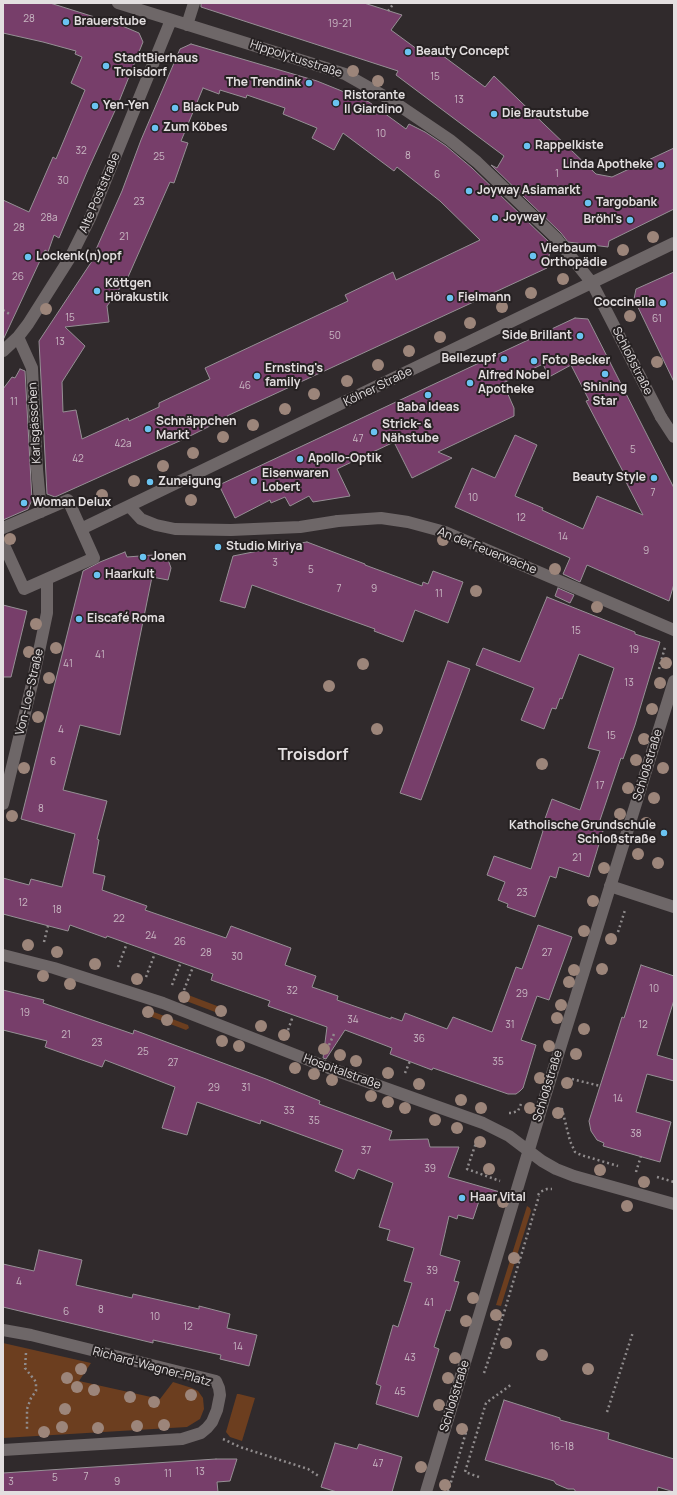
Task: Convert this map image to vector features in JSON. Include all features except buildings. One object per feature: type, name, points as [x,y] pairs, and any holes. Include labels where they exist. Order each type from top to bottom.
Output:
[{"type":"street","name":"Hippolytusstraße","points":[[118,3],[344,74],[396,103],[450,140],[477,162],[556,238],[592,283]]},
{"type":"street","points":[[187,25],[194,3]]},
{"type":"street","name":"Alte Poststraße","points":[[3,351],[18,337],[28,324],[71,256],[91,216],[171,20]]},
{"type":"street","name":"Kölner Straße","points":[[81,528],[674,243]]},
{"type":"street","name":"Schloßstraße","points":[[592,283],[661,417],[674,437]]},
{"type":"street","name":"Karlsgässchen","points":[[18,337],[32,368],[37,469],[41,512]]},
{"type":"street","points":[[3,528],[68,500],[94,558],[24,590],[7,561],[3,543]]},
{"type":"street","name":"An der Feuerwache","points":[[129,506],[141,519],[156,525],[175,529],[231,530],[300,526],[338,521],[381,518],[408,522],[445,532],[674,630]]},
{"type":"street","name":"Von-Loe-Straße","points":[[3,804],[33,680],[47,613],[47,579]]},
{"type":"street","name":"Schloßstraße","points":[[426,1492],[543,1104],[674,681]]},
{"type":"street","points":[[610,886],[674,906]]},
{"type":"street","name":"Hospitalstraße","points":[[3,954],[54,968],[162,1003],[329,1068],[483,1123],[509,1136],[542,1161],[556,1169],[574,1176],[674,1204]]},
{"type":"street","name":"Richard-Wagner-Platz","points":[[3,1330],[31,1335],[216,1382],[220,1388],[220,1395],[217,1410],[212,1422],[207,1428]]},
{"type":"street","points":[[3,1450],[182,1439],[201,1433],[207,1428]]},
{"type":"path","points":[[388,11],[394,3]]},
{"type":"path","points":[[44,942],[48,926]]},
{"type":"path","points":[[118,967],[127,943]]},
{"type":"path","points":[[146,977],[154,953]]},
{"type":"path","points":[[172,986],[180,962]]},
{"type":"path","points":[[184,990],[193,967]]},
{"type":"path","points":[[288,1030],[293,1016]]},
{"type":"path","points":[[329,1045],[334,1034]]},
{"type":"path","points":[[405,1073],[410,1061]]},
{"type":"path","points":[[572,1078],[600,1086]]},
{"type":"path","points":[[505,1112],[511,1113],[518,1111],[524,1098],[562,1109],[570,1141],[575,1152],[589,1158],[623,1168]]},
{"type":"path","points":[[630,1170],[636,1172],[641,1156]]},
{"type":"path","points":[[652,1176],[674,1182]]},
{"type":"path","points":[[483,1375],[499,1329],[539,1196]]},
{"type":"path","points":[[607,1412],[633,1332]]},
{"type":"path","points":[[28,1449],[26,1409],[31,1398],[36,1392],[36,1382],[26,1368],[25,1363],[31,1335]]},
{"type":"path","points":[[478,1477],[465,1472],[486,1403],[512,1384]]},
{"type":"path","points":[[448,1492],[468,1426]]},
{"type":"path","points":[[207,1428],[228,1442],[308,1469],[320,1477]]},
{"type":"shaded area","points":[[183,993],[225,1009],[226,1013],[223,1015],[181,999],[180,996]]},
{"type":"shaded area","points":[[146,1009],[188,1025],[189,1028],[186,1030],[144,1014],[143,1011]]},
{"type":"shaded area","points":[[527,1206],[531,1211],[501,1306],[496,1305]]},
{"type":"shaded area","points":[[3,1343],[91,1363],[79,1381],[160,1399],[173,1382],[192,1388],[198,1391],[203,1398],[204,1409],[200,1419],[187,1427],[3,1438]]},
{"type":"shaded area","points":[[237,1394],[255,1398],[242,1441],[230,1437],[226,1432]]},
{"type":"place","name":"Brauerstube","points":[[66,22]]},
{"type":"place","name":"Beauty Concept","points":[[408,52]]},
{"type":"place","name":"StadtBierhaus Troisdorf","points":[[106,66]]},
{"type":"place","name":"The Trendink","points":[[309,83]]},
{"type":"place","name":"Ristorante Il Giardino","points":[[336,103]]},
{"type":"place","name":"Yen-Yen","points":[[95,106]]},
{"type":"place","name":"Black Pub","points":[[175,108]]},
{"type":"place","name":"Die Brautstube","points":[[494,114]]},
{"type":"place","name":"Zum Köbes","points":[[155,128]]},
{"type":"place","name":"Rappelkiste","points":[[527,146]]},
{"type":"place","name":"Linda Apotheke","points":[[661,165]]},
{"type":"place","name":"Joyway Asiamarkt","points":[[469,191]]},
{"type":"place","name":"Targobank","points":[[588,203]]},
{"type":"place","name":"Joyway","points":[[495,218]]},
{"type":"place","name":"Bröhl's","points":[[630,220]]},
{"type":"place","name":"Vierbaum Orthopädie","points":[[533,256]]},
{"type":"place","name":"Lockenk(n)opf","points":[[28,257]]},
{"type":"place","name":"Köttgen Hörakustik","points":[[97,291]]},
{"type":"place","name":"Fielmann","points":[[450,298]]},
{"type":"place","name":"Coccinella","points":[[663,303]]},
{"type":"place","name":"Side Brillant","points":[[580,336]]},
{"type":"place","name":"Bellezupf","points":[[504,359]]},
{"type":"place","name":"Foto Becker","points":[[534,361]]},
{"type":"place","name":"Shining Star","points":[[605,374]]},
{"type":"place","name":"Ernsting's family","points":[[257,376]]},
{"type":"place","name":"Alfred Nobel Apotheke","points":[[470,383]]},
{"type":"place","name":"Baba Ideas","points":[[428,395]]},
{"type":"place","name":"Schnäppchen Markt","points":[[148,429]]},
{"type":"place","name":"Strick- & Nähstube","points":[[374,432]]},
{"type":"place","name":"Apollo-Optik","points":[[300,459]]},
{"type":"place","name":"Beauty Style","points":[[654,478]]},
{"type":"place","name":"Eisenwaren Lobert","points":[[254,481]]},
{"type":"place","name":"Zuneigung","points":[[150,482]]},
{"type":"place","name":"Woman Delux","points":[[24,503]]},
{"type":"place","name":"Studio Miriya","points":[[218,547]]},
{"type":"place","name":"Jonen","points":[[143,557]]},
{"type":"place","name":"Haarkult","points":[[97,575]]},
{"type":"place","name":"Eiscafé Roma","points":[[79,619]]},
{"type":"place","name":"Katholische Grundschule Schloßstraße","points":[[664,833]]},
{"type":"place","name":"Haar Vital","points":[[462,1198]]},
{"type":"district","name":"Troisdorf","points":[[313,756]]}]
